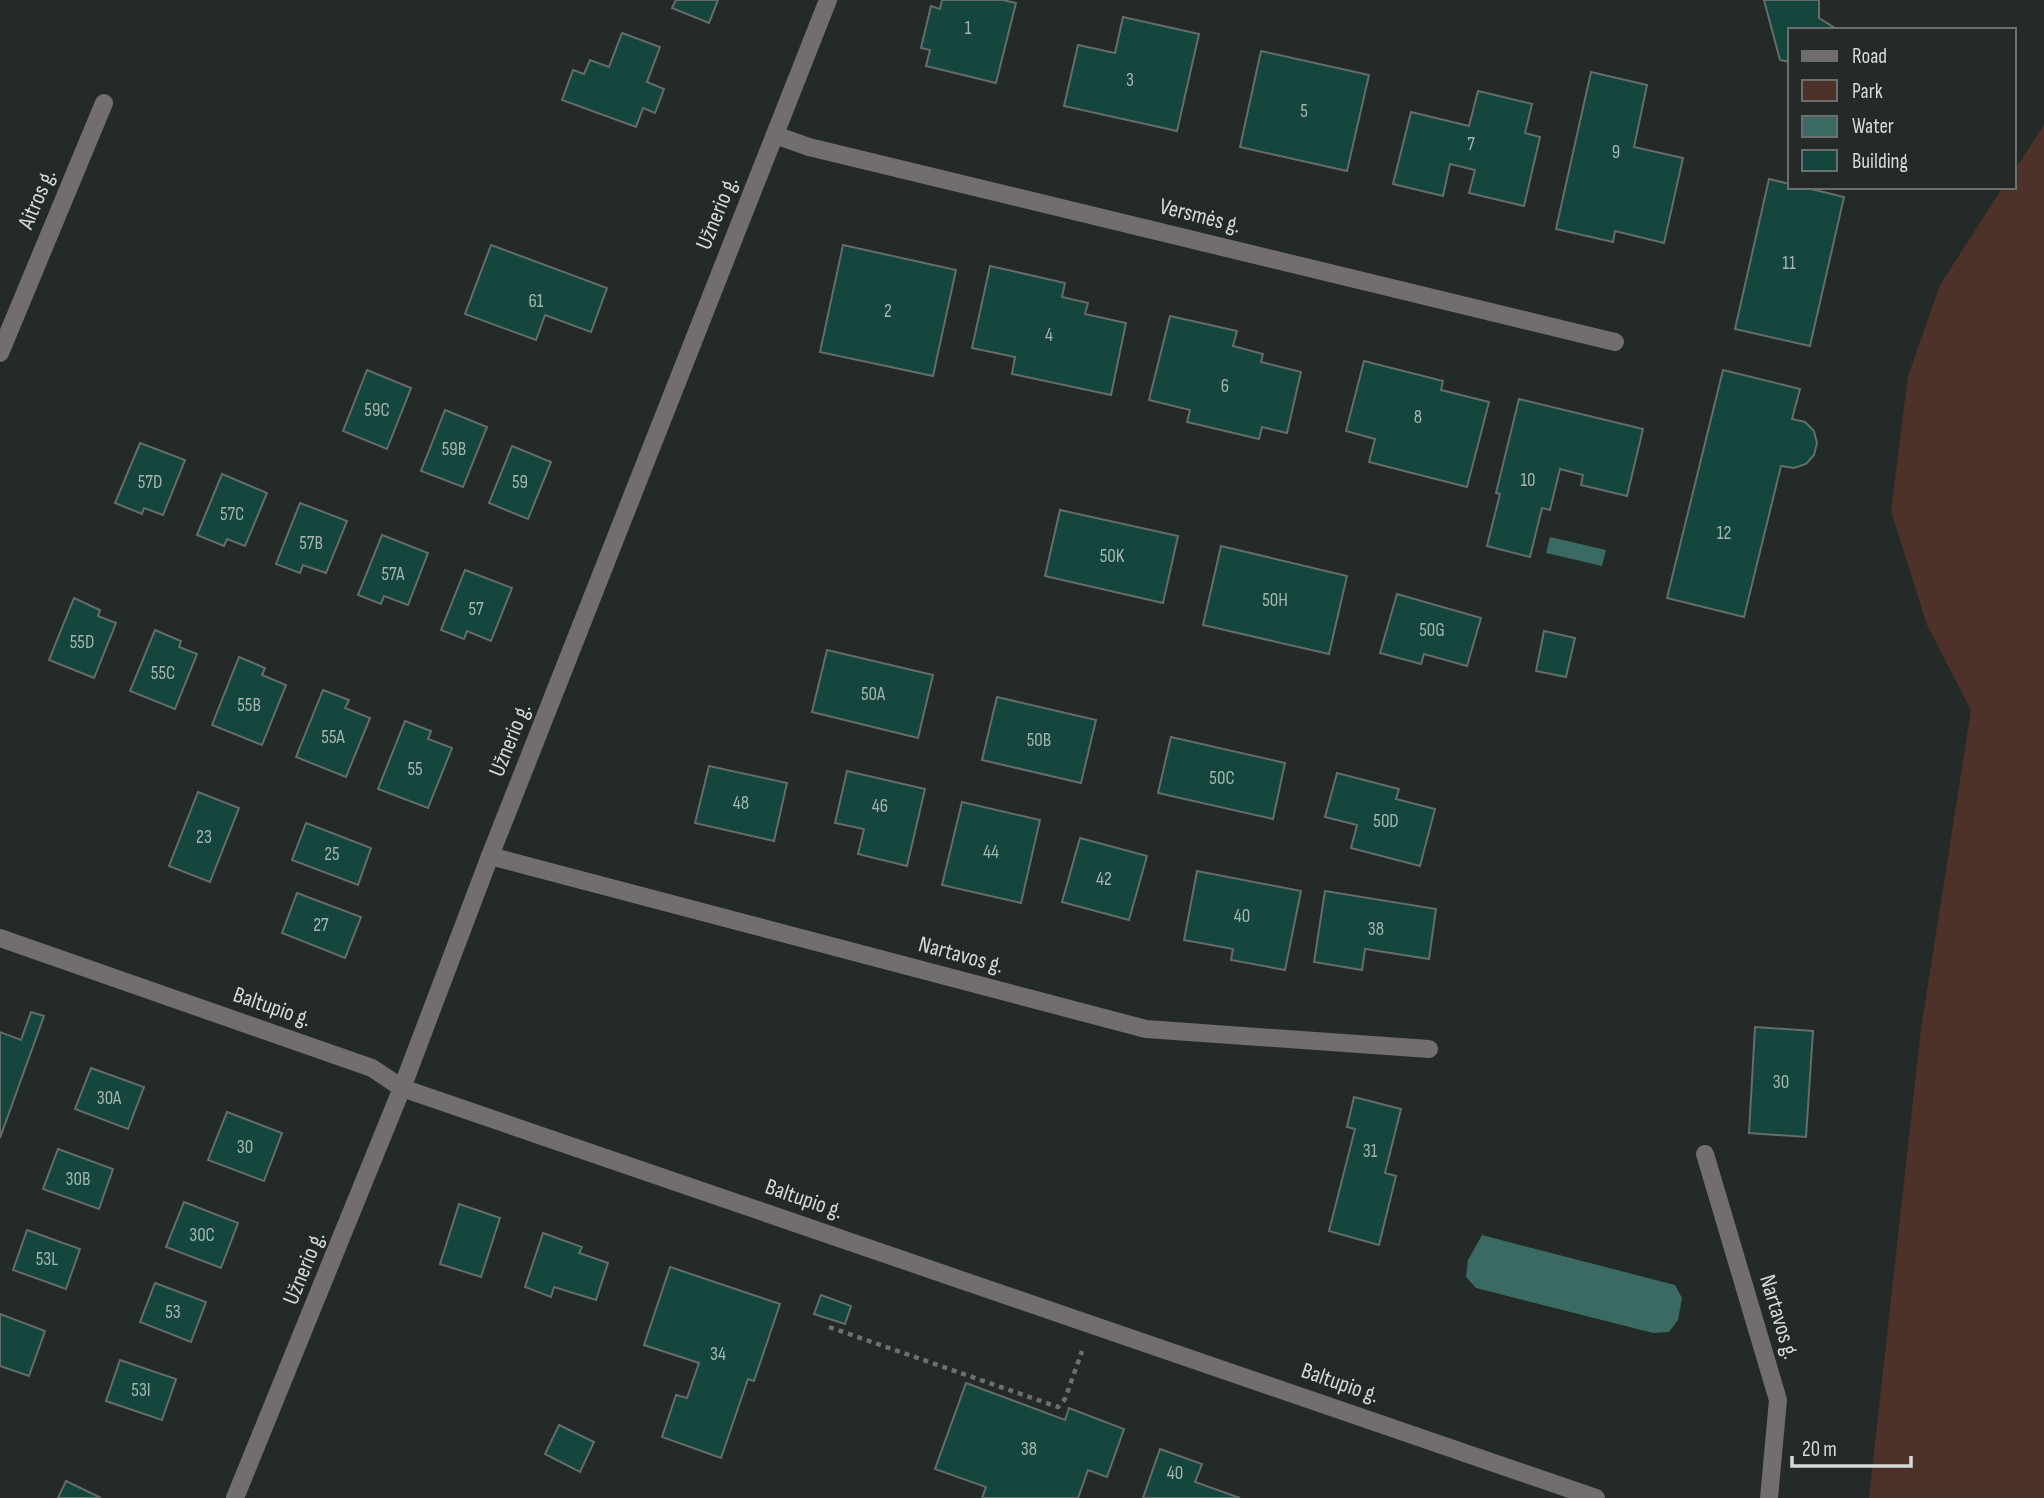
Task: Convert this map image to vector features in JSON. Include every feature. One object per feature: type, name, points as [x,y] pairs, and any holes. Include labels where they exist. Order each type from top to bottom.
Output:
[{"type":"street","name":"Užnerio g.","points":[[235,1498],[402,1088],[828,0]]},
{"type":"street","name":"Aitros g.","points":[[0,353],[104,103]]},
{"type":"street","name":"Versmės g.","points":[[775,135],[808,147],[1615,342]]},
{"type":"street","name":"Nartavos g.","points":[[491,856],[1146,1029],[1429,1049]]},
{"type":"street","name":"Baltupio g.","points":[[0,938],[372,1068],[402,1088],[1596,1498]]},
{"type":"street","name":"Nartavos g.","points":[[1705,1154],[1778,1400],[1769,1498]]},
{"type":"path","points":[[829,1327],[1058,1407],[1065,1399],[1093,1324]]},
{"type":"green space","points":[[2044,125],[2044,1498],[1869,1498],[1921,1029],[1971,710],[1927,625],[1891,511],[1908,376],[1940,285],[2002,189],[2016,189],[2016,168]]},
{"type":"water","points":[[1550,537],[1606,550],[1602,566],[1546,553]]},
{"type":"water","points":[[1482,1235],[1675,1285],[1682,1298],[1678,1320],[1669,1332],[1653,1333],[1476,1288],[1466,1277],[1468,1260]]},
{"type":"building","points":[[676,0],[718,0],[709,23],[672,8]]},
{"type":"building","points":[[942,0],[1003,0],[1016,3],[996,83],[926,66],[930,50],[921,48],[931,6],[940,9]]},
{"type":"building","points":[[1764,0],[1819,0],[1819,18],[1835,28],[1788,28],[1788,62],[1780,60]]},
{"type":"building","points":[[1123,17],[1199,34],[1177,131],[1064,106],[1078,45],[1115,53]]},
{"type":"building","points":[[622,33],[660,47],[647,82],[664,89],[655,113],[643,108],[636,127],[562,100],[573,70],[584,74],[590,60],[609,67]]},
{"type":"building","points":[[1261,51],[1369,75],[1347,171],[1240,147]]},
{"type":"building","points":[[1591,72],[1647,85],[1634,147],[1683,158],[1664,243],[1615,231],[1613,242],[1556,229]]},
{"type":"building","points":[[1478,91],[1532,104],[1525,133],[1540,137],[1524,206],[1469,193],[1475,170],[1450,164],[1443,196],[1393,184],[1411,112],[1469,126]]},
{"type":"building","points":[[1769,179],[1788,184],[1788,189],[1811,189],[1844,197],[1810,346],[1735,329]]},
{"type":"building","points":[[491,245],[607,288],[591,332],[545,315],[536,340],[465,314]]},
{"type":"building","points":[[843,245],[956,270],[933,376],[820,352]]},
{"type":"building","points":[[990,266],[1065,283],[1062,297],[1088,303],[1085,314],[1126,323],[1111,395],[1012,374],[1015,357],[972,348]]},
{"type":"building","points":[[1170,316],[1237,331],[1233,346],[1263,354],[1261,362],[1301,372],[1287,433],[1262,427],[1259,439],[1187,422],[1190,410],[1149,400]]},
{"type":"building","points":[[1364,361],[1443,381],[1441,390],[1489,402],[1467,487],[1369,462],[1375,439],[1346,431]]},
{"type":"building","points":[[367,370],[411,388],[387,449],[343,431]]},
{"type":"building","points":[[1723,370],[1800,389],[1792,419],[1805,422],[1814,431],[1817,443],[1814,455],[1806,464],[1794,468],[1781,466],[1744,617],[1667,598]]},
{"type":"building","points":[[1519,399],[1643,429],[1627,496],[1581,485],[1583,475],[1560,469],[1550,510],[1542,508],[1530,557],[1487,546],[1500,494],[1496,493]]},
{"type":"building","points":[[445,410],[487,427],[463,487],[421,471]]},
{"type":"building","points":[[140,443],[185,460],[163,515],[144,508],[142,514],[115,503]]},
{"type":"building","points":[[512,446],[551,462],[528,519],[489,503]]},
{"type":"building","points":[[222,474],[267,493],[245,546],[227,539],[224,546],[197,535]]},
{"type":"building","points":[[300,503],[347,521],[326,573],[303,565],[300,573],[276,564]]},
{"type":"building","points":[[1060,510],[1178,536],[1163,603],[1045,576]]},
{"type":"building","points":[[382,535],[428,553],[408,605],[384,596],[381,604],[358,595]]},
{"type":"building","points":[[1221,546],[1347,576],[1329,654],[1203,625]]},
{"type":"building","points":[[465,570],[512,588],[491,641],[467,631],[464,639],[441,630]]},
{"type":"building","points":[[1397,594],[1481,618],[1467,666],[1424,654],[1421,664],[1380,653]]},
{"type":"building","points":[[74,598],[100,610],[98,616],[116,623],[94,678],[49,660]]},
{"type":"building","points":[[155,630],[181,641],[179,647],[197,654],[175,709],[130,691]]},
{"type":"building","points":[[1544,631],[1575,638],[1566,677],[1536,671]]},
{"type":"building","points":[[827,650],[933,675],[918,738],[812,712]]},
{"type":"building","points":[[239,657],[265,668],[262,675],[286,685],[262,745],[212,725]]},
{"type":"building","points":[[323,690],[349,700],[345,708],[370,718],[346,777],[296,757]]},
{"type":"building","points":[[997,697],[1096,720],[1081,783],[982,760]]},
{"type":"building","points":[[405,721],[431,731],[428,739],[452,748],[428,808],[378,789]]},
{"type":"building","points":[[1171,737],[1285,763],[1273,819],[1158,793]]},
{"type":"building","points":[[709,766],[787,783],[774,841],[695,823]]},
{"type":"building","points":[[847,771],[925,789],[907,866],[858,854],[864,829],[835,823]]},
{"type":"building","points":[[1337,773],[1399,789],[1396,799],[1435,809],[1420,866],[1351,848],[1357,825],[1325,817]]},
{"type":"building","points":[[198,792],[239,808],[210,882],[169,866]]},
{"type":"building","points":[[962,802],[1040,820],[1021,903],[942,885]]},
{"type":"building","points":[[306,823],[371,848],[358,885],[292,860]]},
{"type":"building","points":[[1080,838],[1147,856],[1129,920],[1062,902]]},
{"type":"building","points":[[1197,871],[1301,891],[1285,970],[1231,960],[1233,949],[1184,940]]},
{"type":"building","points":[[1325,891],[1436,909],[1429,959],[1365,949],[1362,970],[1314,962]]},
{"type":"building","points":[[297,893],[361,917],[345,958],[282,933]]},
{"type":"building","points":[[31,1012],[44,1016],[0,1138],[0,1032],[21,1040]]},
{"type":"building","points":[[1755,1027],[1813,1031],[1806,1137],[1749,1133]]},
{"type":"building","points":[[91,1068],[144,1087],[128,1129],[75,1109]]},
{"type":"building","points":[[1354,1097],[1401,1109],[1385,1173],[1396,1176],[1379,1245],[1329,1231],[1355,1129],[1347,1127]]},
{"type":"building","points":[[227,1112],[282,1133],[264,1181],[208,1160]]},
{"type":"building","points":[[58,1149],[113,1169],[99,1209],[43,1189]]},
{"type":"building","points":[[184,1202],[238,1223],[221,1268],[166,1247]]},
{"type":"building","points":[[459,1204],[500,1218],[481,1277],[440,1264]]},
{"type":"building","points":[[27,1230],[80,1249],[66,1289],[13,1270]]},
{"type":"building","points":[[543,1233],[582,1247],[579,1253],[608,1263],[596,1300],[554,1287],[551,1297],[525,1287]]},
{"type":"building","points":[[670,1267],[780,1304],[754,1381],[748,1379],[721,1458],[662,1437],[676,1395],[687,1398],[699,1363],[644,1345]]},
{"type":"building","points":[[155,1283],[206,1302],[191,1342],[140,1322]]},
{"type":"building","points":[[821,1295],[851,1306],[845,1324],[814,1314]]},
{"type":"building","points":[[0,1314],[45,1331],[29,1376],[0,1366]]},
{"type":"building","points":[[120,1360],[176,1379],[162,1420],[106,1401]]},
{"type":"building","points":[[966,1383],[1065,1420],[1069,1408],[1124,1429],[1107,1477],[1088,1470],[1078,1498],[982,1498],[986,1487],[935,1469]]},
{"type":"building","points":[[559,1425],[594,1442],[580,1472],[545,1454]]},
{"type":"building","points":[[1160,1449],[1202,1464],[1195,1482],[1240,1498],[1143,1498]]},
{"type":"building","points":[[66,1481],[101,1498],[58,1498]]}]
